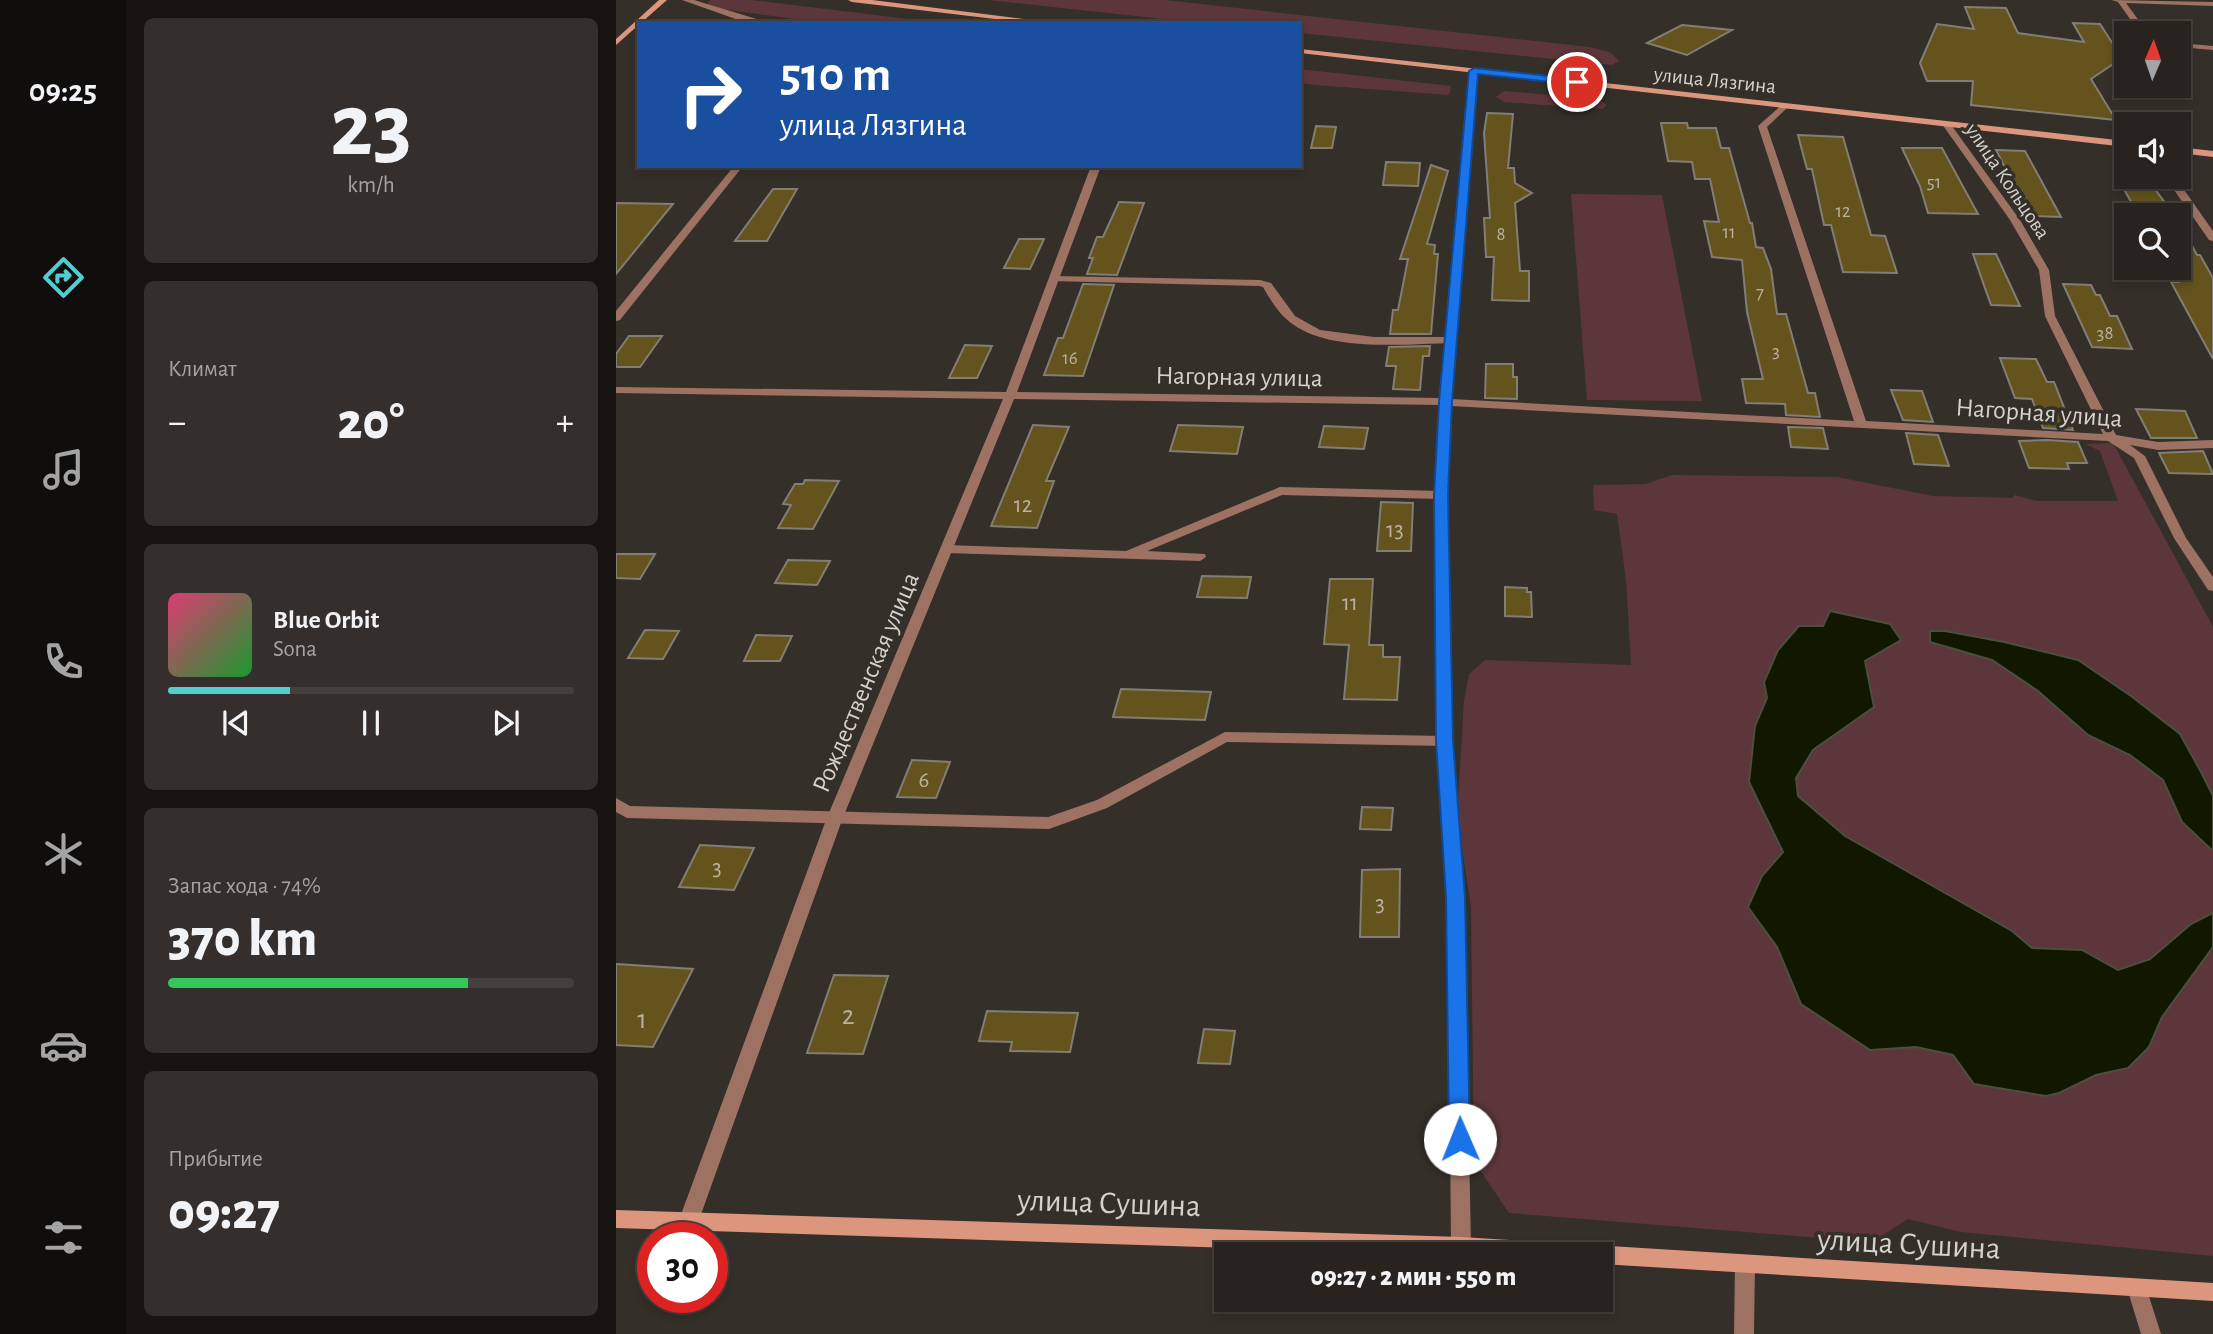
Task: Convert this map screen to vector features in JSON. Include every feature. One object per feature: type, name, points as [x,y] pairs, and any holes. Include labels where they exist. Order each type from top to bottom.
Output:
[{"type":"main road","points":[[640,21],[663,0]]},
{"type":"main road","points":[[852,0],[1035,21]]},
{"type":"main road","points":[[616,43],[637,24]]},
{"type":"main road","name":"улица Лязгина","points":[[1302,51],[2114,143]]},
{"type":"main road","points":[[2191,151],[2213,154]]},
{"type":"main road","name":"улица Сушина","points":[[616,1219],[1342,1242]]},
{"type":"main road","name":"улица Сушина","points":[[1613,1256],[2213,1292]]},
{"type":"street","points":[[685,0],[750,21]]},
{"type":"street","points":[[2118,0],[2213,4]]},
{"type":"street","points":[[2118,0],[2135,21]]},
{"type":"street","points":[[2191,46],[2213,48]]},
{"type":"street","points":[[1461,1242],[1455,897],[1445,741],[1441,495],[1445,402],[1474,71]]},
{"type":"street","points":[[1784,106],[1762,127],[1861,423]]},
{"type":"street","name":"улица Кольцова","points":[[1946,124],[2015,220],[2043,270],[2050,316],[2111,438],[2139,456],[2180,538],[2213,587]]},
{"type":"street","points":[[616,318],[737,168]]},
{"type":"street","name":"Рождественская улица","points":[[689,1220],[834,820],[1010,396],[1095,168]]},
{"type":"street","points":[[2178,189],[2213,238]]},
{"type":"street","points":[[1054,279],[1260,283],[1268,285],[1278,305],[1299,325],[1315,332],[1378,339],[1451,340]]},
{"type":"street","name":"Нагорная улица","points":[[616,390],[1445,402],[2111,438],[2158,446],[2213,444]]},
{"type":"street","points":[[1127,555],[1280,491],[1441,495]]},
{"type":"street","points":[[946,550],[1200,557]]},
{"type":"street","points":[[616,804],[627,812],[834,820],[1049,823],[1102,804],[1225,737],[1445,741]]},
{"type":"street","points":[[1744,1334],[1745,1264]]},
{"type":"street","points":[[2137,1288],[2151,1334]]},
{"type":"shaded area","points":[[711,0],[752,0],[925,21],[809,21],[714,8],[707,3]]},
{"type":"shaded area","points":[[989,0],[1165,0],[1589,47],[1610,52],[1619,61],[1612,65],[1302,33],[1302,21],[1182,21]]},
{"type":"shaded area","points":[[1302,69],[1451,86],[1449,95],[1302,83]]},
{"type":"shaded area","points":[[1504,91],[1598,99],[1607,105],[1602,109],[1504,102],[1496,97]]},
{"type":"shaded area","points":[[1571,194],[1662,195],[1702,401],[1587,400]]},
{"type":"shaded area","points":[[2113,443],[2213,627],[2213,796],[2180,734],[2078,660],[1945,631],[1930,641],[1992,660],[2038,691],[2088,735],[2130,755],[2163,780],[2182,822],[2213,851],[2213,913],[2191,924],[2150,959],[2118,970],[2082,950],[2032,948],[2012,931],[1845,836],[1798,796],[1796,778],[1813,750],[1874,708],[1865,661],[1823,626],[1799,626],[1778,650],[1764,682],[1767,698],[1755,726],[1749,782],[1783,852],[1762,876],[1748,907],[1777,947],[1801,1004],[1870,1050],[1916,1047],[1953,1055],[1974,1084],[2059,1093],[2096,1075],[2128,1068],[2149,1047],[2162,1017],[2213,947],[2213,1256],[1961,1232],[1908,1219],[1872,1242],[1509,1213],[1474,1161],[1471,907],[1457,816],[1464,701],[1469,674],[1485,660],[1631,665],[1626,580],[1617,514],[1594,510],[1593,485],[1645,484],[1672,475],[1837,477],[1933,496],[2012,498],[2015,495],[2037,501],[2118,501],[2100,451],[2085,444]]},
{"type":"shaded area","points":[[1830,611],[1890,624],[1901,640],[1865,661],[1874,707],[1813,750],[1796,778],[1798,796],[1845,836],[2012,931],[2032,948],[2082,950],[2118,970],[2150,959],[2191,924],[2213,913],[2213,947],[2162,1017],[2149,1047],[2128,1068],[2096,1075],[2059,1093],[2046,1096],[1974,1084],[1953,1055],[1916,1047],[1870,1050],[1801,1004],[1777,947],[1748,907],[1762,876],[1783,852],[1749,782],[1755,726],[1767,698],[1764,682],[1778,650],[1799,626],[1823,626]]},
{"type":"shaded area","points":[[1930,631],[1945,631],[2004,642],[2078,660],[2180,734],[2213,796],[2213,851],[2182,822],[2163,780],[2130,755],[2088,735],[2038,691],[1992,660],[1930,642]]},
{"type":"building","points":[[1965,7],[2006,8],[2018,33],[2084,42],[2073,23],[2100,24],[2114,46],[2114,63],[2091,79],[2114,120],[1971,105],[1973,81],[1927,81],[1920,63],[1937,24],[1974,29]]},
{"type":"building","points":[[1682,25],[1732,30],[1687,55],[1647,43]]},
{"type":"building","points":[[1487,113],[1513,114],[1508,168],[1514,168],[1515,183],[1532,193],[1515,203],[1520,271],[1529,271],[1529,301],[1492,300],[1494,257],[1486,257],[1484,218],[1490,218],[1484,133]]},
{"type":"building","points":[[1661,123],[1687,123],[1688,128],[1716,128],[1721,148],[1729,148],[1752,223],[1756,247],[1763,248],[1771,269],[1777,314],[1786,314],[1808,393],[1815,393],[1820,417],[1786,415],[1785,404],[1746,403],[1742,379],[1763,379],[1747,312],[1742,260],[1712,257],[1704,221],[1719,222],[1710,179],[1695,179],[1692,162],[1668,161]]},
{"type":"building","points":[[1316,126],[1336,127],[1332,148],[1311,148]]},
{"type":"building","points":[[1798,135],[1843,137],[1871,235],[1885,236],[1897,273],[1843,272],[1831,225],[1824,225],[1812,169],[1807,169]]},
{"type":"building","points":[[1902,148],[1942,148],[1978,214],[1928,213],[1920,186]]},
{"type":"building","points":[[1996,150],[2025,151],[2061,217],[2034,216],[2029,205],[2024,205]]},
{"type":"building","points":[[1386,162],[1420,163],[1418,186],[1383,185]]},
{"type":"building","points":[[1431,165],[1448,171],[1427,244],[1435,245],[1434,254],[1438,254],[1431,334],[1390,334],[1393,310],[1398,310],[1408,259],[1400,259]]},
{"type":"building","points":[[773,189],[797,189],[767,241],[735,241]]},
{"type":"building","points":[[2124,189],[2155,189],[2165,203],[2132,203]]},
{"type":"building","points":[[1119,202],[1144,203],[1117,275],[1087,274],[1093,258],[1089,258],[1097,237],[1103,237]]},
{"type":"building","points":[[616,203],[673,204],[616,274]]},
{"type":"building","points":[[1019,239],[1044,239],[1030,269],[1004,268]]},
{"type":"building","points":[[2191,244],[2213,278],[2213,359],[2171,282],[2191,280]]},
{"type":"building","points":[[1973,254],[1996,254],[2020,306],[1991,305]]},
{"type":"building","points":[[1083,284],[1114,285],[1083,376],[1044,375],[1058,338],[1063,338]]},
{"type":"building","points":[[2063,284],[2091,285],[2096,295],[2100,295],[2110,316],[2117,316],[2132,349],[2092,347]]},
{"type":"building","points":[[629,336],[662,336],[640,367],[616,367],[616,354]]},
{"type":"building","points":[[965,345],[992,346],[977,378],[949,378]]},
{"type":"building","points":[[1430,346],[1429,356],[1423,356],[1420,390],[1393,389],[1396,366],[1386,366],[1389,347]]},
{"type":"building","points":[[2000,358],[2036,359],[2047,382],[2054,382],[2073,430],[2043,428],[2032,399],[2015,398]]},
{"type":"building","points":[[1486,364],[1513,364],[1513,377],[1517,377],[1517,399],[1485,398]]},
{"type":"building","points":[[1891,390],[1922,391],[1933,422],[1903,420]]},
{"type":"building","points":[[2136,409],[2185,411],[2197,438],[2151,438]]},
{"type":"building","points":[[1033,425],[1069,427],[1046,481],[1054,481],[1037,528],[991,526]]},
{"type":"building","points":[[1178,425],[1243,427],[1237,454],[1170,451]]},
{"type":"building","points":[[1324,426],[1368,428],[1364,449],[1319,447]]},
{"type":"building","points":[[1788,427],[1823,428],[1828,449],[1791,447]]},
{"type":"building","points":[[1906,433],[1938,435],[1949,466],[1914,464]]},
{"type":"building","points":[[2019,441],[2078,442],[2087,463],[2067,463],[2069,469],[2029,468]]},
{"type":"building","points":[[2203,451],[2213,474],[2169,473],[2159,453]]},
{"type":"building","points":[[805,480],[839,481],[813,529],[778,528],[791,505],[783,504],[795,484],[803,484]]},
{"type":"building","points":[[1381,502],[1413,503],[1411,551],[1377,551]]},
{"type":"building","points":[[616,554],[655,554],[640,579],[616,578]]},
{"type":"building","points":[[788,560],[830,561],[817,585],[775,583]]},
{"type":"building","points":[[1202,576],[1251,577],[1247,598],[1197,597]]},
{"type":"building","points":[[1330,579],[1373,579],[1369,645],[1383,645],[1383,657],[1400,657],[1397,700],[1344,699],[1349,645],[1324,644]]},
{"type":"building","points":[[1505,587],[1527,588],[1527,592],[1531,592],[1532,617],[1505,616]]},
{"type":"building","points":[[645,630],[679,631],[663,659],[628,658]]},
{"type":"building","points":[[756,635],[792,636],[780,661],[744,661]]},
{"type":"building","points":[[1121,689],[1211,692],[1205,720],[1113,717]]},
{"type":"building","points":[[912,760],[950,762],[936,798],[897,797]]},
{"type":"building","points":[[1362,807],[1393,808],[1391,830],[1360,829]]},
{"type":"building","points":[[700,845],[754,848],[734,890],[679,887]]},
{"type":"building","points":[[1400,869],[1399,937],[1360,937],[1362,870]]},
{"type":"building","points":[[616,964],[693,969],[653,1047],[616,1045]]},
{"type":"building","points":[[834,975],[888,976],[863,1054],[807,1053]]},
{"type":"building","points":[[987,1011],[1078,1013],[1070,1052],[1010,1051],[1012,1042],[979,1041]]},
{"type":"building","points":[[1204,1029],[1235,1031],[1230,1064],[1198,1063]]},
{"type":"route","points":[[1460,1139],[1455,897],[1445,741],[1441,495],[1445,402],[1474,71],[1577,82]]}]
